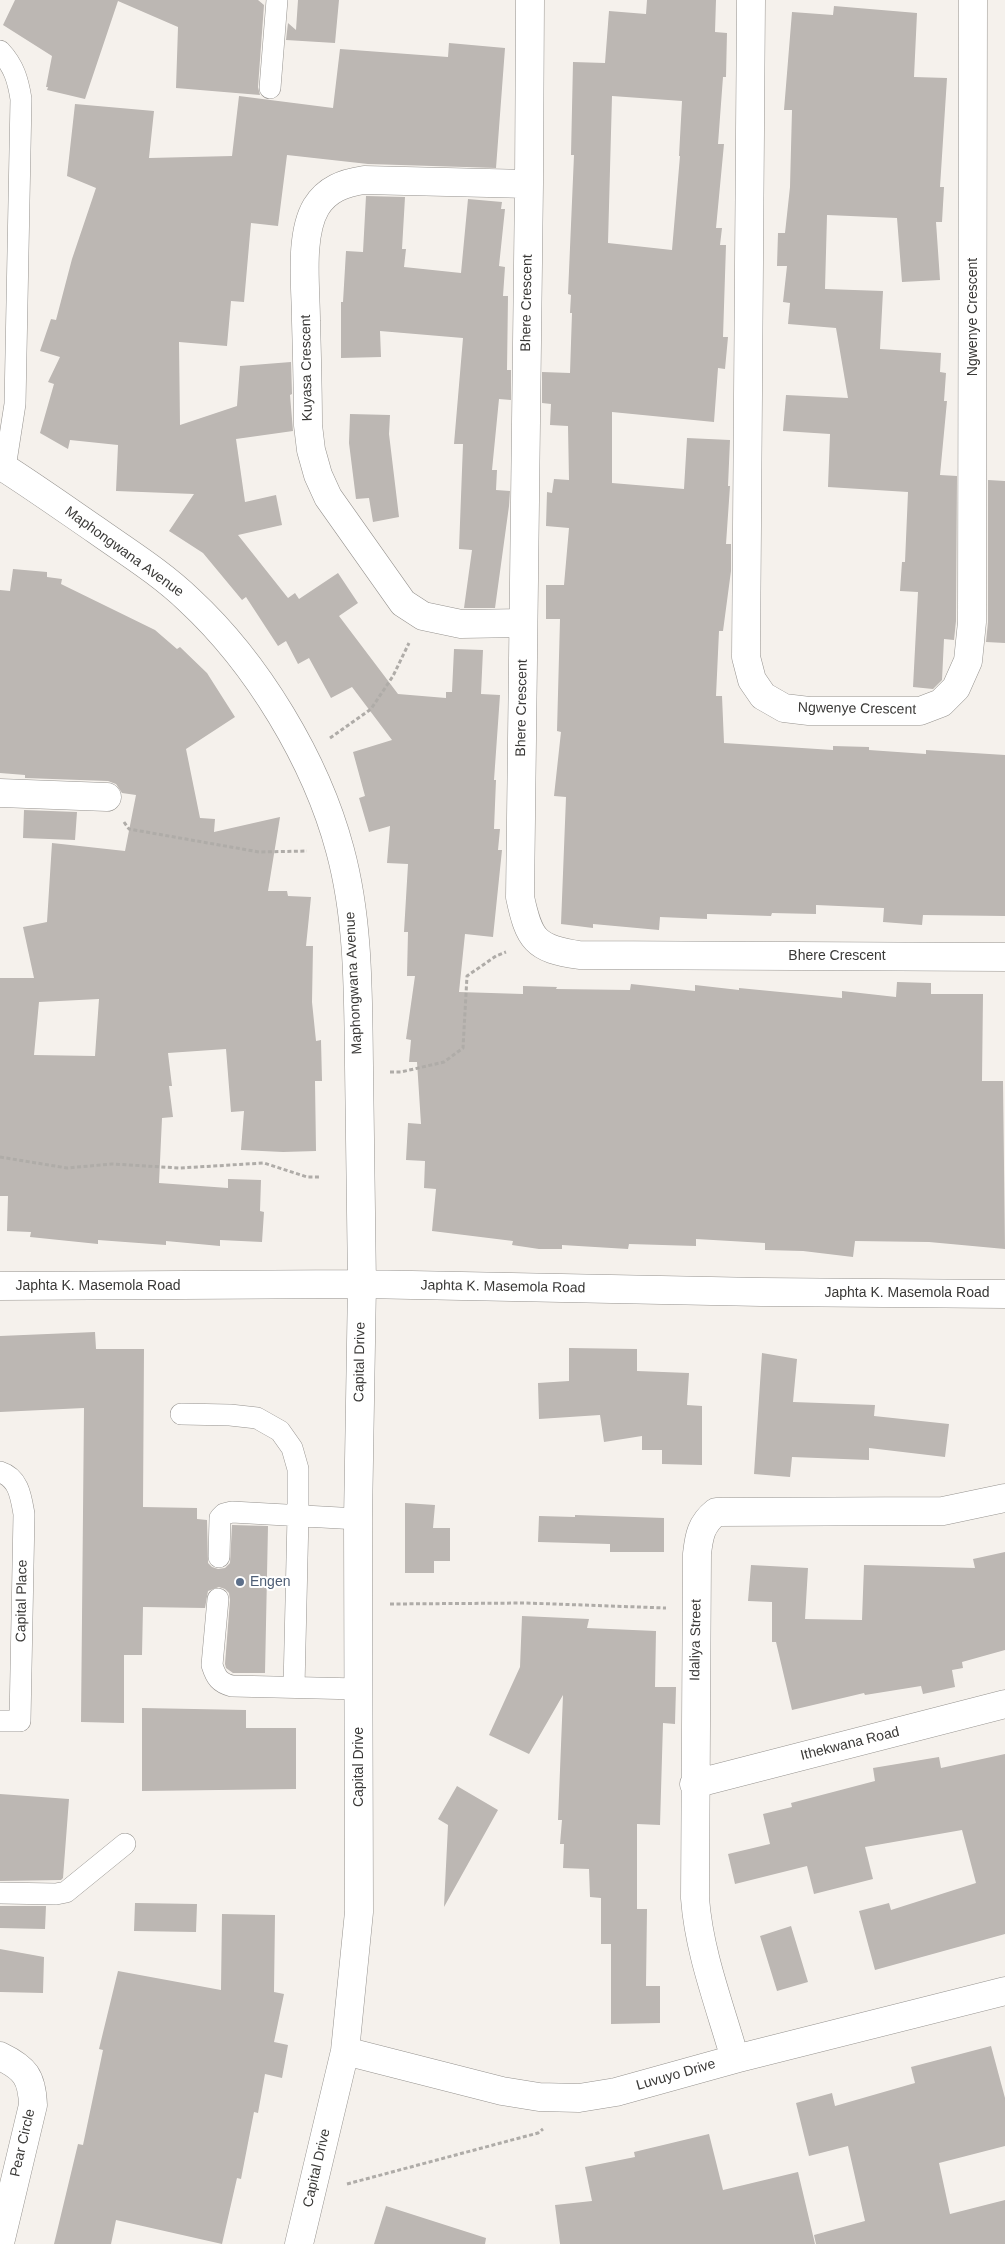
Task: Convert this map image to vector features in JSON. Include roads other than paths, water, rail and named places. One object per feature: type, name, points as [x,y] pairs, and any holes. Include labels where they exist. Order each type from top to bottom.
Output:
[{"type":"street","name":"Bhere Crescent","points":[[530,0],[520,897],[526,924],[538,942],[556,952],[579,955],[1005,957]]},
{"type":"street","name":"Ngwenye Crescent","points":[[751,0],[746,657],[752,680],[763,696],[784,708],[809,711],[920,711],[941,703],[956,688],[968,662],[972,612],[974,0]]},
{"type":"street","name":"Kuyasa Crescent","points":[[522,623],[461,624],[423,616],[403,603],[328,497],[318,475],[311,450],[308,425],[305,258],[308,226],[316,208],[327,193],[344,183],[364,180],[529,184]]},
{"type":"street","name":"Maphongwana Avenue","points":[[2,466],[148,566],[188,599],[222,633],[260,683],[303,757],[323,802],[340,850],[354,926],[359,1073],[362,1284]]},
{"type":"street","points":[[0,793],[107,797]]},
{"type":"street","name":"Japhta K. Masemola Road","points":[[0,1286],[362,1284],[751,1292],[1005,1294]]},
{"type":"street","name":"Capital Drive","points":[[299,2244],[345,2051],[359,1912],[358,1519],[362,1284]]},
{"type":"street","name":"Idaliya Street","points":[[735,2059],[697,1924],[694,1784],[697,1554],[700,1533],[706,1520],[716,1512],[943,1511],[1005,1498]]},
{"type":"street","name":"Ithekwana Road","points":[[694,1784],[1005,1704]]},
{"type":"street","name":"Luvuyo Drive","points":[[345,2051],[502,2092],[539,2097],[579,2098],[616,2092],[735,2059],[1005,1991]]},
{"type":"street","name":"Pear Circle","points":[[0,2056],[16,2064],[27,2075],[32,2089],[33,2105],[0,2243]]},
{"type":"lane","points":[[270,88],[277,0]]},
{"type":"lane","points":[[0,51],[13,66],[19,81],[21,99],[15,404],[2,466]]},
{"type":"lane","points":[[181,1414],[230,1415],[257,1418],[280,1431],[292,1448],[298,1469],[294,1687]]},
{"type":"lane","name":"Capital Place","points":[[0,1472],[9,1475],[20,1490],[24,1514],[20,1721],[0,1721]]},
{"type":"lane","points":[[218,1557],[220,1518],[224,1514],[232,1512],[358,1519]]},
{"type":"lane","points":[[218,1599],[212,1666],[216,1676],[222,1683],[232,1686],[359,1689]]},
{"type":"lane","points":[[0,1893],[56,1894],[66,1892],[126,1844]]},
{"type":"place","name":"Engen","points":[[240,1582]]}]
